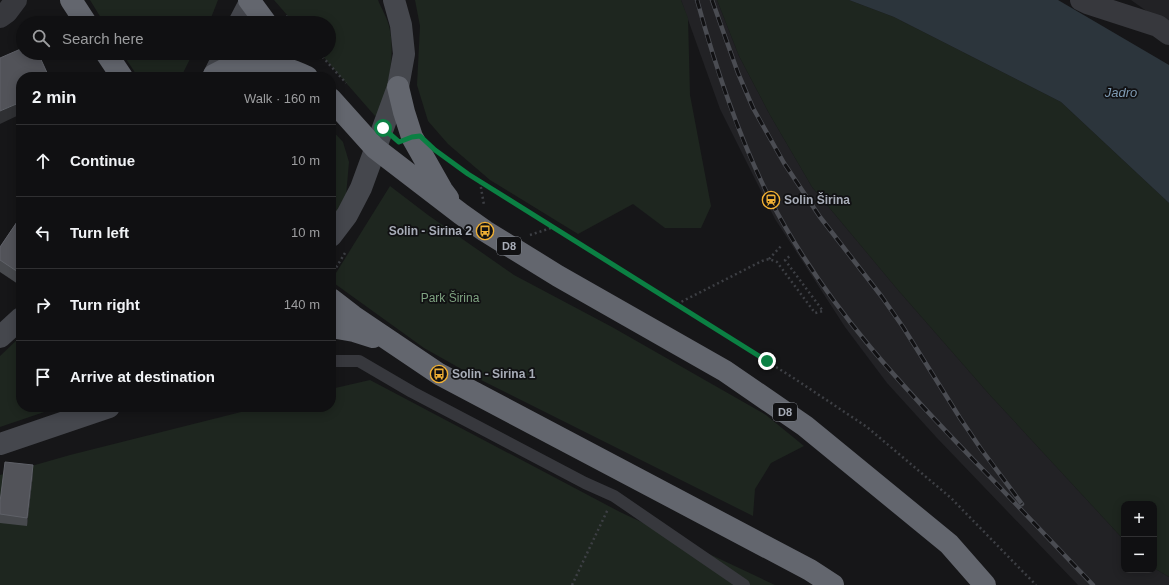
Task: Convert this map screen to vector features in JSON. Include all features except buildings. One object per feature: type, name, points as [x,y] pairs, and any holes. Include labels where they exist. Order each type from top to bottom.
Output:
[{"type":"highway","points":[[71,0],[81,16]]},
{"type":"highway","points":[[250,0],[261,16]]},
{"type":"highway","points":[[99,60],[103,72]]},
{"type":"highway","points":[[111,60],[119,72]]},
{"type":"highway","points":[[297,60],[308,72]]},
{"type":"highway","points":[[221,72],[233,66],[247,63],[276,66],[296,72]]},
{"type":"highway","points":[[398,87],[412,137],[442,190],[460,214]]},
{"type":"highway","name":"D8","points":[[336,105],[375,148],[484,231],[558,276],[725,371],[805,426],[948,544],[986,585]]},
{"type":"highway","points":[[336,303],[391,343],[439,374],[810,570],[833,585]]},
{"type":"highway","points":[[336,329],[354,331],[391,343]]},
{"type":"main road","points":[[242,16],[250,0]]},
{"type":"main road","points":[[336,229],[347,215],[361,188],[398,87],[404,54],[401,25],[394,0]]},
{"type":"main road","points":[[215,72],[221,60]]},
{"type":"main road","points":[[0,337],[16,323]]},
{"type":"main road","points":[[0,444],[94,412]]},
{"type":"street","points":[[0,17],[7,12],[16,0]]},
{"type":"street","points":[[1081,0],[1158,26],[1169,34]]},
{"type":"lane","points":[[336,361],[359,361],[412,392],[585,483],[614,496],[744,585]]},
{"type":"path","points":[[325,60],[336,72]]},
{"type":"path","points":[[336,72],[351,89]]},
{"type":"path","points":[[446,158],[480,182],[677,304],[792,377],[867,427],[951,498],[1036,585]]},
{"type":"path","points":[[480,182],[484,207]]},
{"type":"path","points":[[529,235],[554,227]]},
{"type":"path","points":[[677,304],[762,261],[769,259],[782,245]]},
{"type":"path","points":[[769,259],[777,262],[815,313],[823,311],[785,260],[790,256]]},
{"type":"path","points":[[572,585],[614,496]]},
{"type":"shaded area","points":[[681,0],[717,0],[739,56],[770,115],[812,187],[898,290],[989,394],[1121,537],[1121,573],[1157,573],[1157,570],[1169,577],[1169,585],[1078,585],[937,438],[887,383],[845,327],[775,219],[720,109]]},
{"type":"shaded area","points":[[1131,0],[1169,0],[1169,27]]},
{"type":"green space","points":[[90,0],[218,0],[212,16],[100,16]]},
{"type":"green space","points":[[274,0],[378,0],[388,23],[392,47],[390,70],[381,113],[375,116],[326,60],[336,60],[336,16],[288,16]]},
{"type":"green space","points":[[415,0],[681,0],[688,18],[690,95],[711,206],[701,228],[665,228],[633,204],[578,234],[490,180],[448,144],[428,121],[417,85],[420,26]]},
{"type":"green space","points":[[717,0],[849,0],[894,17],[1061,102],[1169,203],[1169,577],[1157,570],[1157,501],[1121,501],[1121,537],[989,394],[898,290],[812,187],[770,115],[739,56]]},
{"type":"green space","points":[[127,60],[190,60],[184,72],[135,72]]},
{"type":"green space","points":[[336,134],[343,142],[349,162],[346,196],[336,213]]},
{"type":"green space","name":"Park Širina","points":[[390,186],[428,215],[514,275],[612,327],[766,415],[804,446],[771,463],[755,489],[753,516],[479,379],[424,348],[336,285],[336,273]]},
{"type":"green space","points":[[16,341],[16,412],[44,412],[0,427],[0,356]]},
{"type":"green space","points":[[370,380],[620,512],[775,585],[0,585],[0,475],[70,455],[241,412],[336,412],[336,388]]},
{"type":"water","name":"Jadro","points":[[849,0],[1058,0],[1169,65],[1169,203],[1061,102],[894,17]]},
{"type":"railway","points":[[697,0],[720,77],[738,127],[758,175],[792,238],[816,276],[842,312],[899,381],[1093,585]]},
{"type":"railway","points":[[712,0],[738,73],[753,108],[784,163],[820,217],[882,297],[903,327],[960,418],[1022,504]]},
{"type":"place","name":"Solin Širina","points":[[771,200]]},
{"type":"place","name":"Solin - Sirina 2","points":[[485,231]]},
{"type":"place","name":"Solin - Sirina 1","points":[[439,374]]},
{"type":"route","points":[[383,128],[399,142],[412,137],[420,136],[435,150],[468,174],[767,361]]}]
